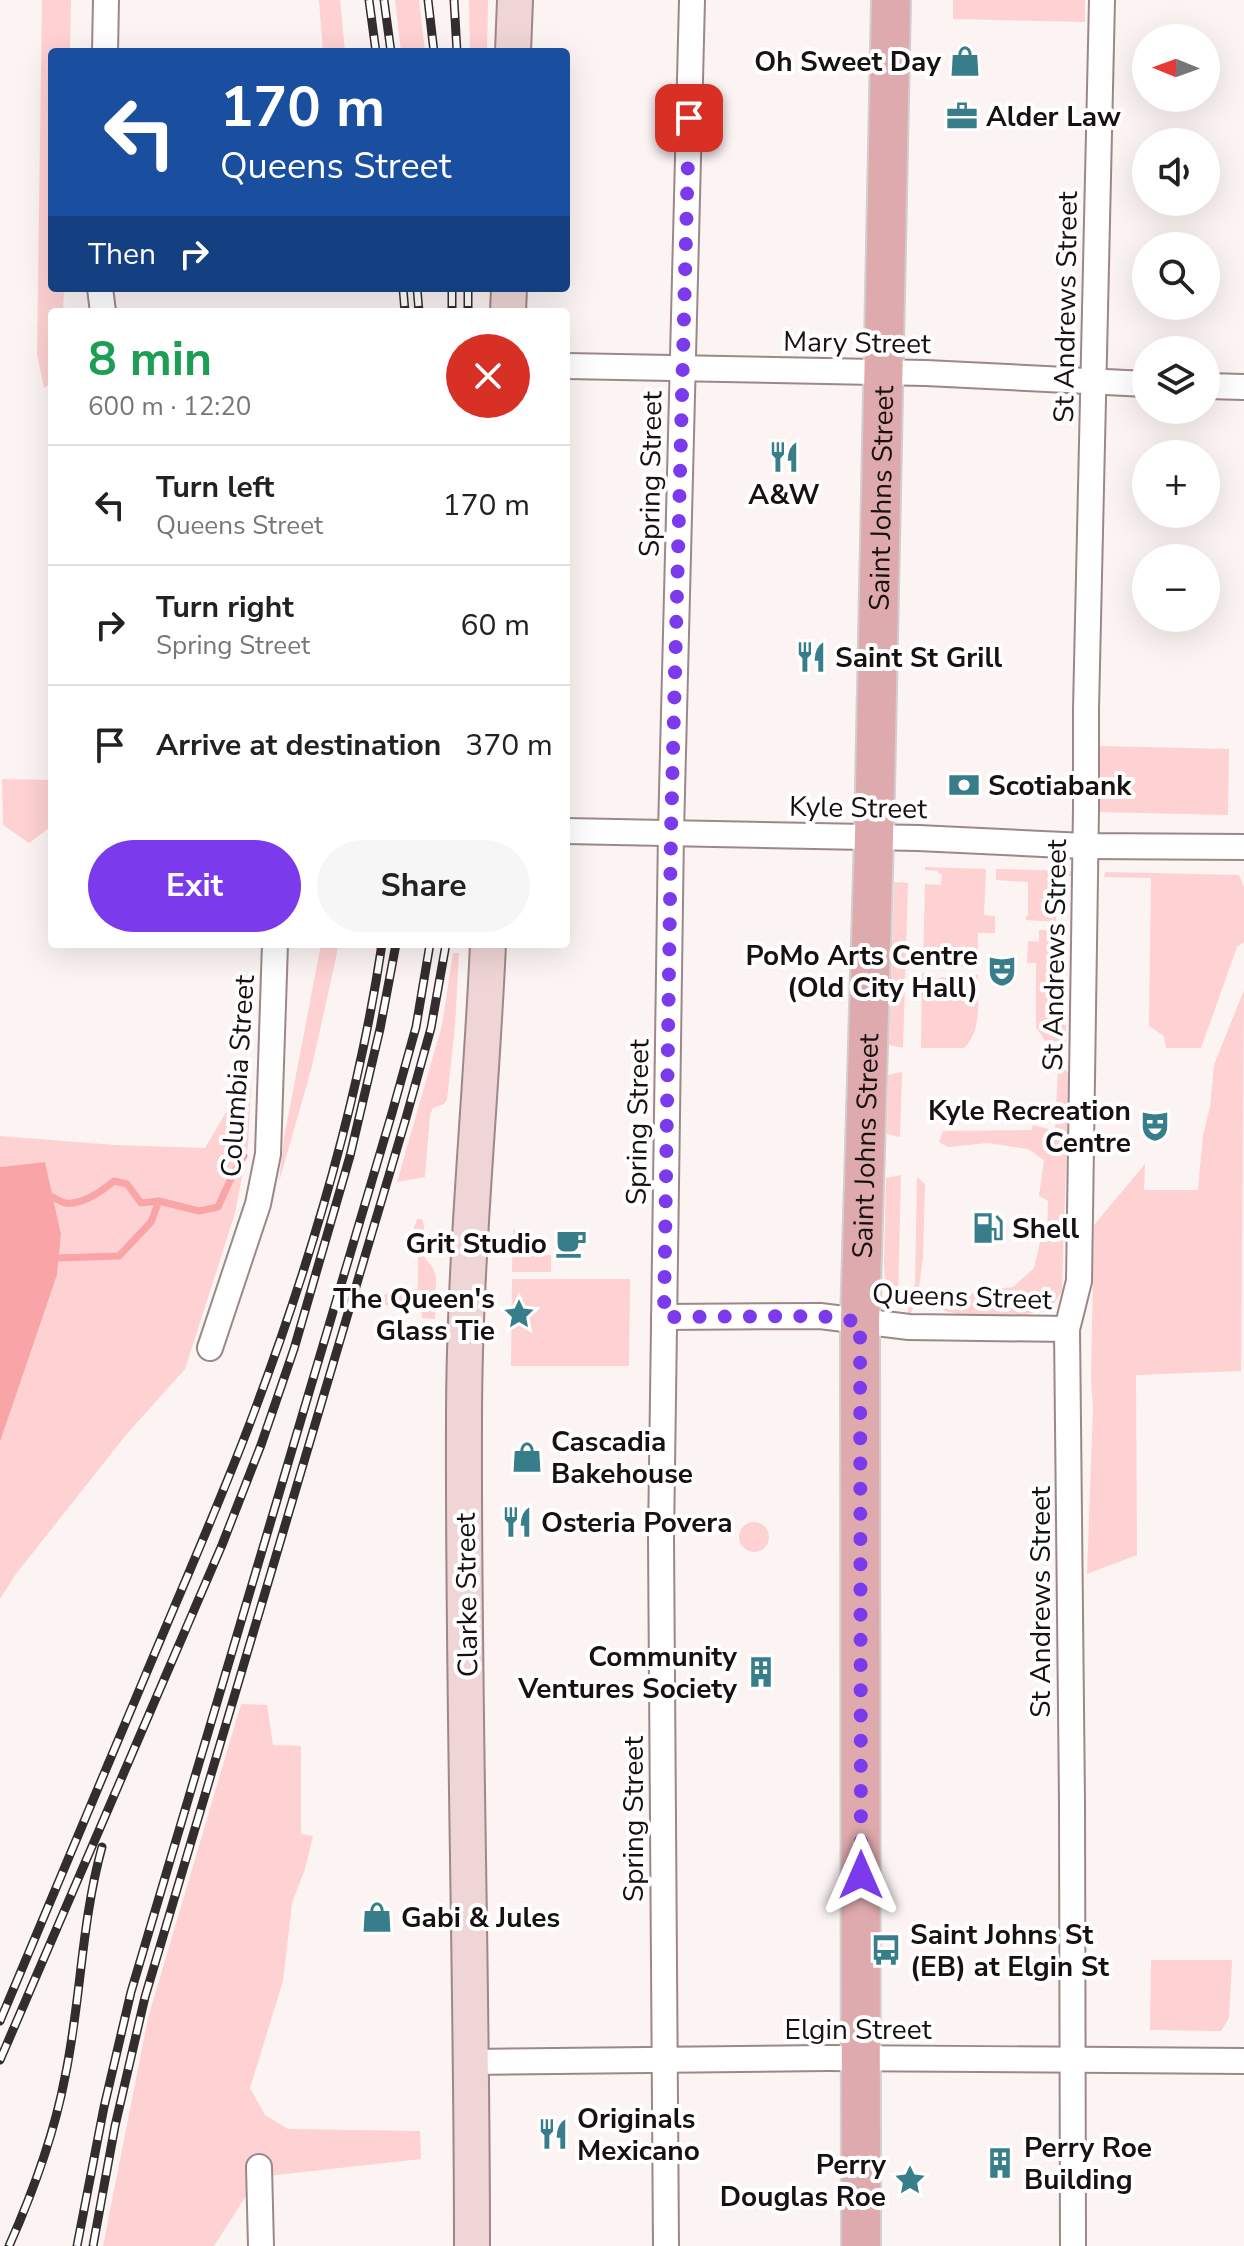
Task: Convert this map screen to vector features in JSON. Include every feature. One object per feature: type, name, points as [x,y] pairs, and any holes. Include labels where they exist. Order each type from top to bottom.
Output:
[{"type":"main road","points":[[513,48],[515,0]]},
{"type":"main road","name":"Saint Johns Street","points":[[861,2246],[860,1322],[874,837],[891,0]]},
{"type":"main road","name":"Clarke Street","points":[[472,2246],[464,1406],[468,1264],[488,948]]},
{"type":"street","points":[[105,48],[106,0]]},
{"type":"street","name":"Spring Street","points":[[666,2246],[661,1553],[671,832],[692,0]]},
{"type":"street","name":"St Andrews Street","points":[[1073,2246],[1067,1329],[1079,1281],[1086,709],[1102,0]]},
{"type":"street","name":"Mary Street","points":[[570,366],[883,372],[1132,383]]},
{"type":"street","points":[[1220,386],[1244,387]]},
{"type":"street","name":"Kyle Street","points":[[570,831],[874,837],[1085,846],[1244,847]]},
{"type":"street","name":"Columbia Street","points":[[210,1348],[258,1204],[268,1154],[275,948]]},
{"type":"street","name":"Queens Street","points":[[664,1317],[820,1316],[909,1327],[1067,1329]]},
{"type":"street","name":"Elgin Street","points":[[472,2062],[861,2059],[1244,2061]]},
{"type":"street","points":[[259,2167],[261,2246]]},
{"type":"shaded area","points":[[42,0],[71,0],[70,48],[48,48],[48,292],[64,292],[63,308],[48,308],[48,386],[44,388],[37,354]]},
{"type":"shaded area","points":[[319,0],[340,0],[345,48],[323,48]]},
{"type":"shaded area","points":[[395,0],[419,0],[425,48],[401,48]]},
{"type":"shaded area","points":[[469,0],[488,0],[487,48],[470,48]]},
{"type":"shaded area","points":[[953,0],[1085,0],[1085,22],[953,19]]},
{"type":"shaded area","points":[[1100,746],[1229,749],[1228,815],[1098,812]]},
{"type":"shaded area","points":[[2,779],[48,780],[48,829],[29,843],[3,825]]},
{"type":"shaded area","points":[[925,867],[986,869],[984,915],[995,916],[995,933],[978,933],[978,966],[958,967],[958,960],[947,957],[944,961],[933,959],[923,967],[925,884],[941,885],[942,874],[925,870]]},
{"type":"shaded area","points":[[996,869],[1071,871],[1072,876],[1057,876],[1056,922],[1026,920],[1028,882],[996,880]]},
{"type":"shaded area","points":[[1105,872],[1239,875],[1244,887],[1244,942],[1237,947],[1201,1048],[1166,1048],[1164,1036],[1149,1026],[1151,878],[1104,877]]},
{"type":"shaded area","points":[[894,882],[908,883],[903,1048],[889,1045]]},
{"type":"shaded area","points":[[1039,930],[1055,930],[1052,1024],[1066,1025],[1066,1042],[1045,1041],[1036,1027],[1036,963],[1027,963],[1028,941],[1039,942]]},
{"type":"shaded area","points":[[320,948],[337,948],[311,1070],[279,1182],[284,1138]]},
{"type":"shaded area","points":[[453,953],[459,953],[447,1100],[433,1108],[430,1114],[425,1177],[397,1182],[442,1025]]},
{"type":"shaded area","points":[[922,973],[934,980],[942,977],[954,979],[958,973],[978,975],[977,1024],[964,1048],[921,1048]]},
{"type":"shaded area","points":[[1244,990],[1241,1371],[1136,1375],[1137,1555],[1087,1574],[1093,1408],[1094,1225],[1145,1164],[1144,1190],[1198,1190],[1214,1065]]},
{"type":"shaded area","points":[[1058,1067],[1069,1074],[1062,1291],[1049,1311],[979,1316],[941,1309],[951,1297],[1013,1287],[1034,1268],[1041,1238],[1047,1233],[1048,1201],[1039,1196],[1044,1160],[1028,1149],[988,1143],[948,1147],[939,1142],[943,1131],[1032,1130],[1033,1125],[1055,1131]]},
{"type":"shaded area","points":[[902,1072],[900,1137],[887,1134],[888,1075]]},
{"type":"shaded area","points":[[251,1085],[248,1145],[235,1213],[185,1369],[125,1436],[16,1574],[0,1599],[0,1442],[57,1275],[61,1234],[45,1162],[0,1167],[0,1136],[205,1148],[241,1087]]},
{"type":"shaded area","points":[[45,1162],[61,1234],[57,1275],[0,1442],[0,1167]]},
{"type":"shaded area","points":[[901,1175],[898,1296],[886,1296],[886,1178]]},
{"type":"shaded area","points":[[917,1177],[925,1184],[923,1257],[919,1287],[911,1314],[908,1314],[908,1302],[915,1284]]},
{"type":"shaded area","points":[[417,1219],[422,1219],[424,1226],[422,1254],[436,1277],[435,1319],[422,1318],[421,1306],[383,1305],[383,1296],[390,1291],[418,1289],[414,1228]]},
{"type":"shaded area","points":[[513,1230],[517,1230],[516,1254],[551,1255],[551,1272],[512,1272]]},
{"type":"shaded area","points":[[512,1279],[630,1279],[629,1366],[511,1366]]},
{"type":"shaded area","points":[[754,1522],[765,1526],[769,1537],[765,1548],[754,1552],[743,1548],[739,1537],[743,1526]]},
{"type":"shaded area","points":[[241,1704],[267,1705],[273,1745],[301,1746],[301,1834],[313,1836],[292,1903],[283,1981],[250,2088],[265,2115],[288,2129],[420,2131],[421,2159],[258,2177],[214,2246],[103,2246],[148,2018]]},
{"type":"shaded area","points":[[1151,1960],[1232,1960],[1229,2018],[1221,2031],[1150,2030]]},
{"type":"waterway","points":[[51,1261],[58,1258],[119,1256],[151,1222],[159,1201],[199,1211],[218,1207],[244,1156]]},
{"type":"waterway","points":[[47,1194],[64,1202],[79,1202],[114,1181],[127,1184],[141,1203],[159,1201]]},
{"type":"railway","points":[[369,0],[375,48]]},
{"type":"railway","points":[[384,0],[390,48]]},
{"type":"railway","points":[[428,0],[434,48]]},
{"type":"railway","points":[[454,0],[457,48]]},
{"type":"railway","points":[[403,292],[405,308]]},
{"type":"railway","points":[[417,292],[419,308]]},
{"type":"railway","points":[[452,292],[452,308]]},
{"type":"railway","points":[[468,292],[468,308]]},
{"type":"railway","points":[[0,2021],[218,1503],[292,1306],[345,1126],[381,948]]},
{"type":"railway","points":[[0,2060],[222,1545],[261,1445],[294,1349],[350,1156],[395,948]]},
{"type":"railway","points":[[77,2246],[104,2107],[131,1992],[392,1113],[416,1027],[429,948]]},
{"type":"railway","points":[[93,2246],[115,2126],[145,1997],[406,1118],[431,1028],[445,948]]},
{"type":"railway","points":[[9,2246],[42,2163],[60,2099],[90,1904],[102,1847]]},
{"type":"place","name":"Oh Sweet Day","points":[[965,61]]},
{"type":"place","name":"Alder Law","points":[[962,116]]},
{"type":"place","name":"A&W","points":[[784,457]]},
{"type":"place","name":"Saint St Grill","points":[[811,657]]},
{"type":"place","name":"Scotiabank","points":[[964,785]]},
{"type":"place","name":"PoMo Arts Centre (Old City Hall)","points":[[1002,971]]},
{"type":"place","name":"Kyle Recreation Centre","points":[[1155,1126]]},
{"type":"place","name":"Shell","points":[[988,1228]]},
{"type":"place","name":"Grit Studio","points":[[571,1243]]},
{"type":"place","name":"The Queen's Glass Tie","points":[[519,1314]]},
{"type":"place","name":"Cascadia Bakehouse","points":[[527,1457]]},
{"type":"place","name":"Osteria Povera","points":[[517,1522]]},
{"type":"place","name":"Community Ventures Society","points":[[761,1672]]},
{"type":"place","name":"Gabi & Jules","points":[[377,1917]]},
{"type":"place","name":"Saint Johns St (EB) at Elgin St","points":[[886,1950]]},
{"type":"place","name":"Originals Mexicano","points":[[553,2134]]},
{"type":"place","name":"Perry Roe Building","points":[[1000,2163]]},
{"type":"place","name":"Perry Douglas Roe","points":[[910,2180]]},
{"type":"route","points":[[689,118],[671,832],[664,1317],[820,1316],[860,1322],[861,1875]]}]
